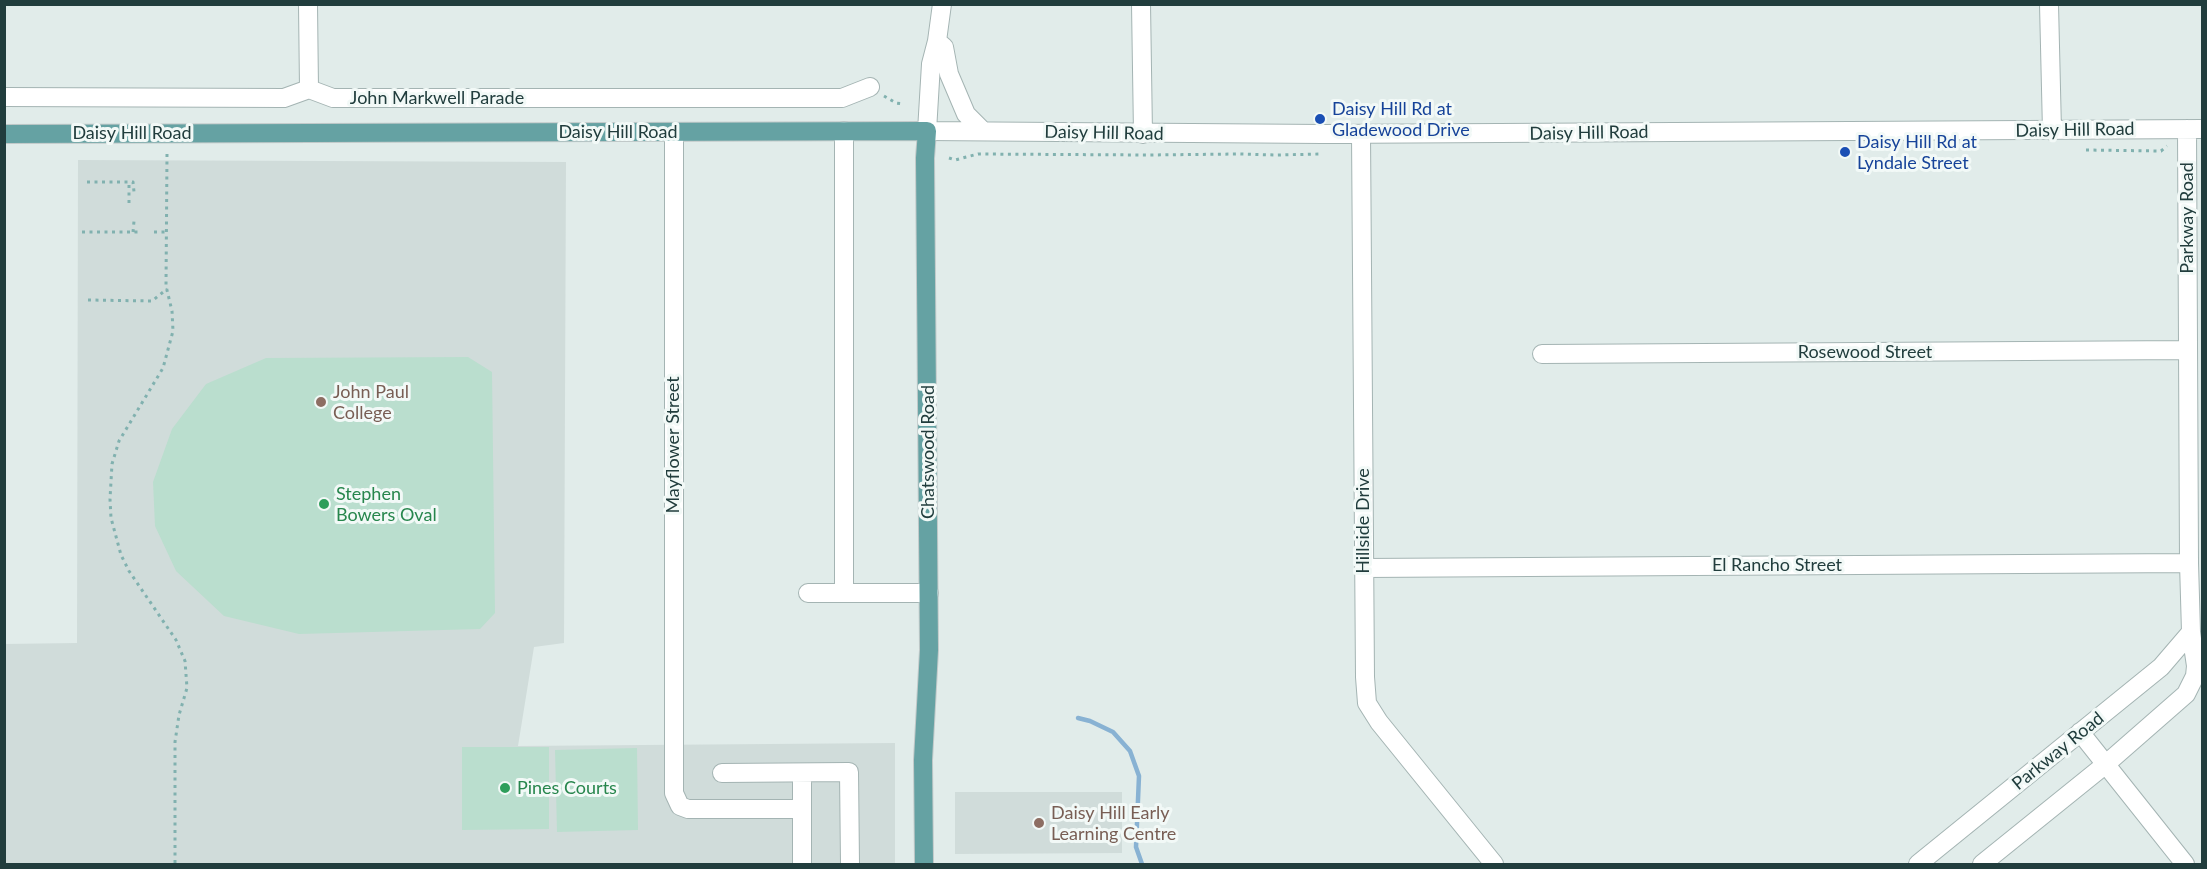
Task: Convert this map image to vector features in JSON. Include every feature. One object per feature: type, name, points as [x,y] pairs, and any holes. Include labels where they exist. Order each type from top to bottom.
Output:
[{"type":"main road","name":"Daisy Hill Road","points":[[4,134],[927,131]]},
{"type":"main road","name":"Chatswood Road","points":[[924,864],[923,760],[929,650],[925,166],[927,131]]},
{"type":"street","points":[[4,97],[284,98],[309,89],[308,4]]},
{"type":"street","name":"Chatswood Road","points":[[927,131],[931,64],[942,4]]},
{"type":"street","points":[[1141,4],[1143,134]]},
{"type":"street","points":[[2049,4],[2052,131]]},
{"type":"street","name":"Chatswood Road","points":[[937,41],[944,47],[949,74],[966,114],[982,131]]},
{"type":"street","name":"John Markwell Parade","points":[[309,89],[333,98],[842,98],[870,87]]},
{"type":"street","name":"Daisy Hill Road","points":[[927,131],[1361,134],[2195,129]]},
{"type":"street","name":"Parkway Road","points":[[1982,864],[2106,764],[2186,694],[2195,676],[2189,563],[2187,350],[2195,129]]},
{"type":"street","points":[[844,131],[844,593]]},
{"type":"street","name":"Mayflower Street","points":[[674,132],[674,793],[680,807],[688,809],[802,809]]},
{"type":"street","name":"Hillside Drive","points":[[1361,134],[1367,704],[1494,864]]},
{"type":"street","name":"Rosewood Street","points":[[1542,354],[2187,350]]},
{"type":"street","name":"El Rancho Street","points":[[1364,568],[2189,563]]},
{"type":"street","points":[[808,593],[929,593]]},
{"type":"street","name":"Parkway Road","points":[[1918,864],[2161,667],[2191,632]]},
{"type":"street","points":[[2080,732],[2185,864]]},
{"type":"street","points":[[722,773],[849,772],[849,864]]},
{"type":"street","points":[[802,773],[802,864]]},
{"type":"path","points":[[870,87],[896,103],[904,104]]},
{"type":"path","points":[[2086,150],[2162,151]]},
{"type":"path","points":[[167,154],[167,289],[172,311],[173,331],[170,350],[163,368],[119,441],[112,464],[110,499],[111,518],[121,555],[129,571],[176,640],[184,661],[187,688],[179,715],[175,742],[175,864]]},
{"type":"path","points":[[949,158],[955,160],[978,154],[1147,156],[1321,154]]},
{"type":"path","points":[[87,182],[133,182],[134,192]]},
{"type":"path","points":[[129,182],[129,203]]},
{"type":"path","points":[[134,221],[134,232]]},
{"type":"path","points":[[82,232],[139,232]]},
{"type":"path","points":[[154,232],[167,232]]},
{"type":"path","points":[[88,300],[152,302],[167,289]]},
{"type":"shaded area","name":"John Paul College","points":[[78,160],[566,162],[564,643],[534,647],[518,746],[895,743],[895,864],[5,864],[4,644],[77,643]]},
{"type":"shaded area","name":"Daisy Hill Early Learning Centre","points":[[955,792],[1122,792],[1122,853],[955,854]]},
{"type":"green space","name":"Stephen Bowers Oval","points":[[468,357],[492,372],[495,613],[480,629],[299,634],[224,616],[176,571],[155,526],[153,482],[172,429],[206,384],[266,358]]},
{"type":"green space","name":"Pines Courts","points":[[462,747],[549,747],[549,829],[462,830]]},
{"type":"green space","points":[[637,748],[638,830],[557,832],[555,750]]},
{"type":"waterway","points":[[1078,718],[1113,732],[1130,751],[1139,776],[1136,847],[1142,864]]},
{"type":"place","name":"Daisy Hill Rd at Gladewood Drive","points":[[1320,119]]},
{"type":"place","name":"Daisy Hill Rd at Lyndale Street","points":[[1845,152]]},
{"type":"place","name":"John Paul College","points":[[321,402]]},
{"type":"place","name":"Stephen Bowers Oval","points":[[324,504]]},
{"type":"place","name":"Pines Courts","points":[[505,788]]},
{"type":"place","name":"Daisy Hill Early Learning Centre","points":[[1039,823]]}]
